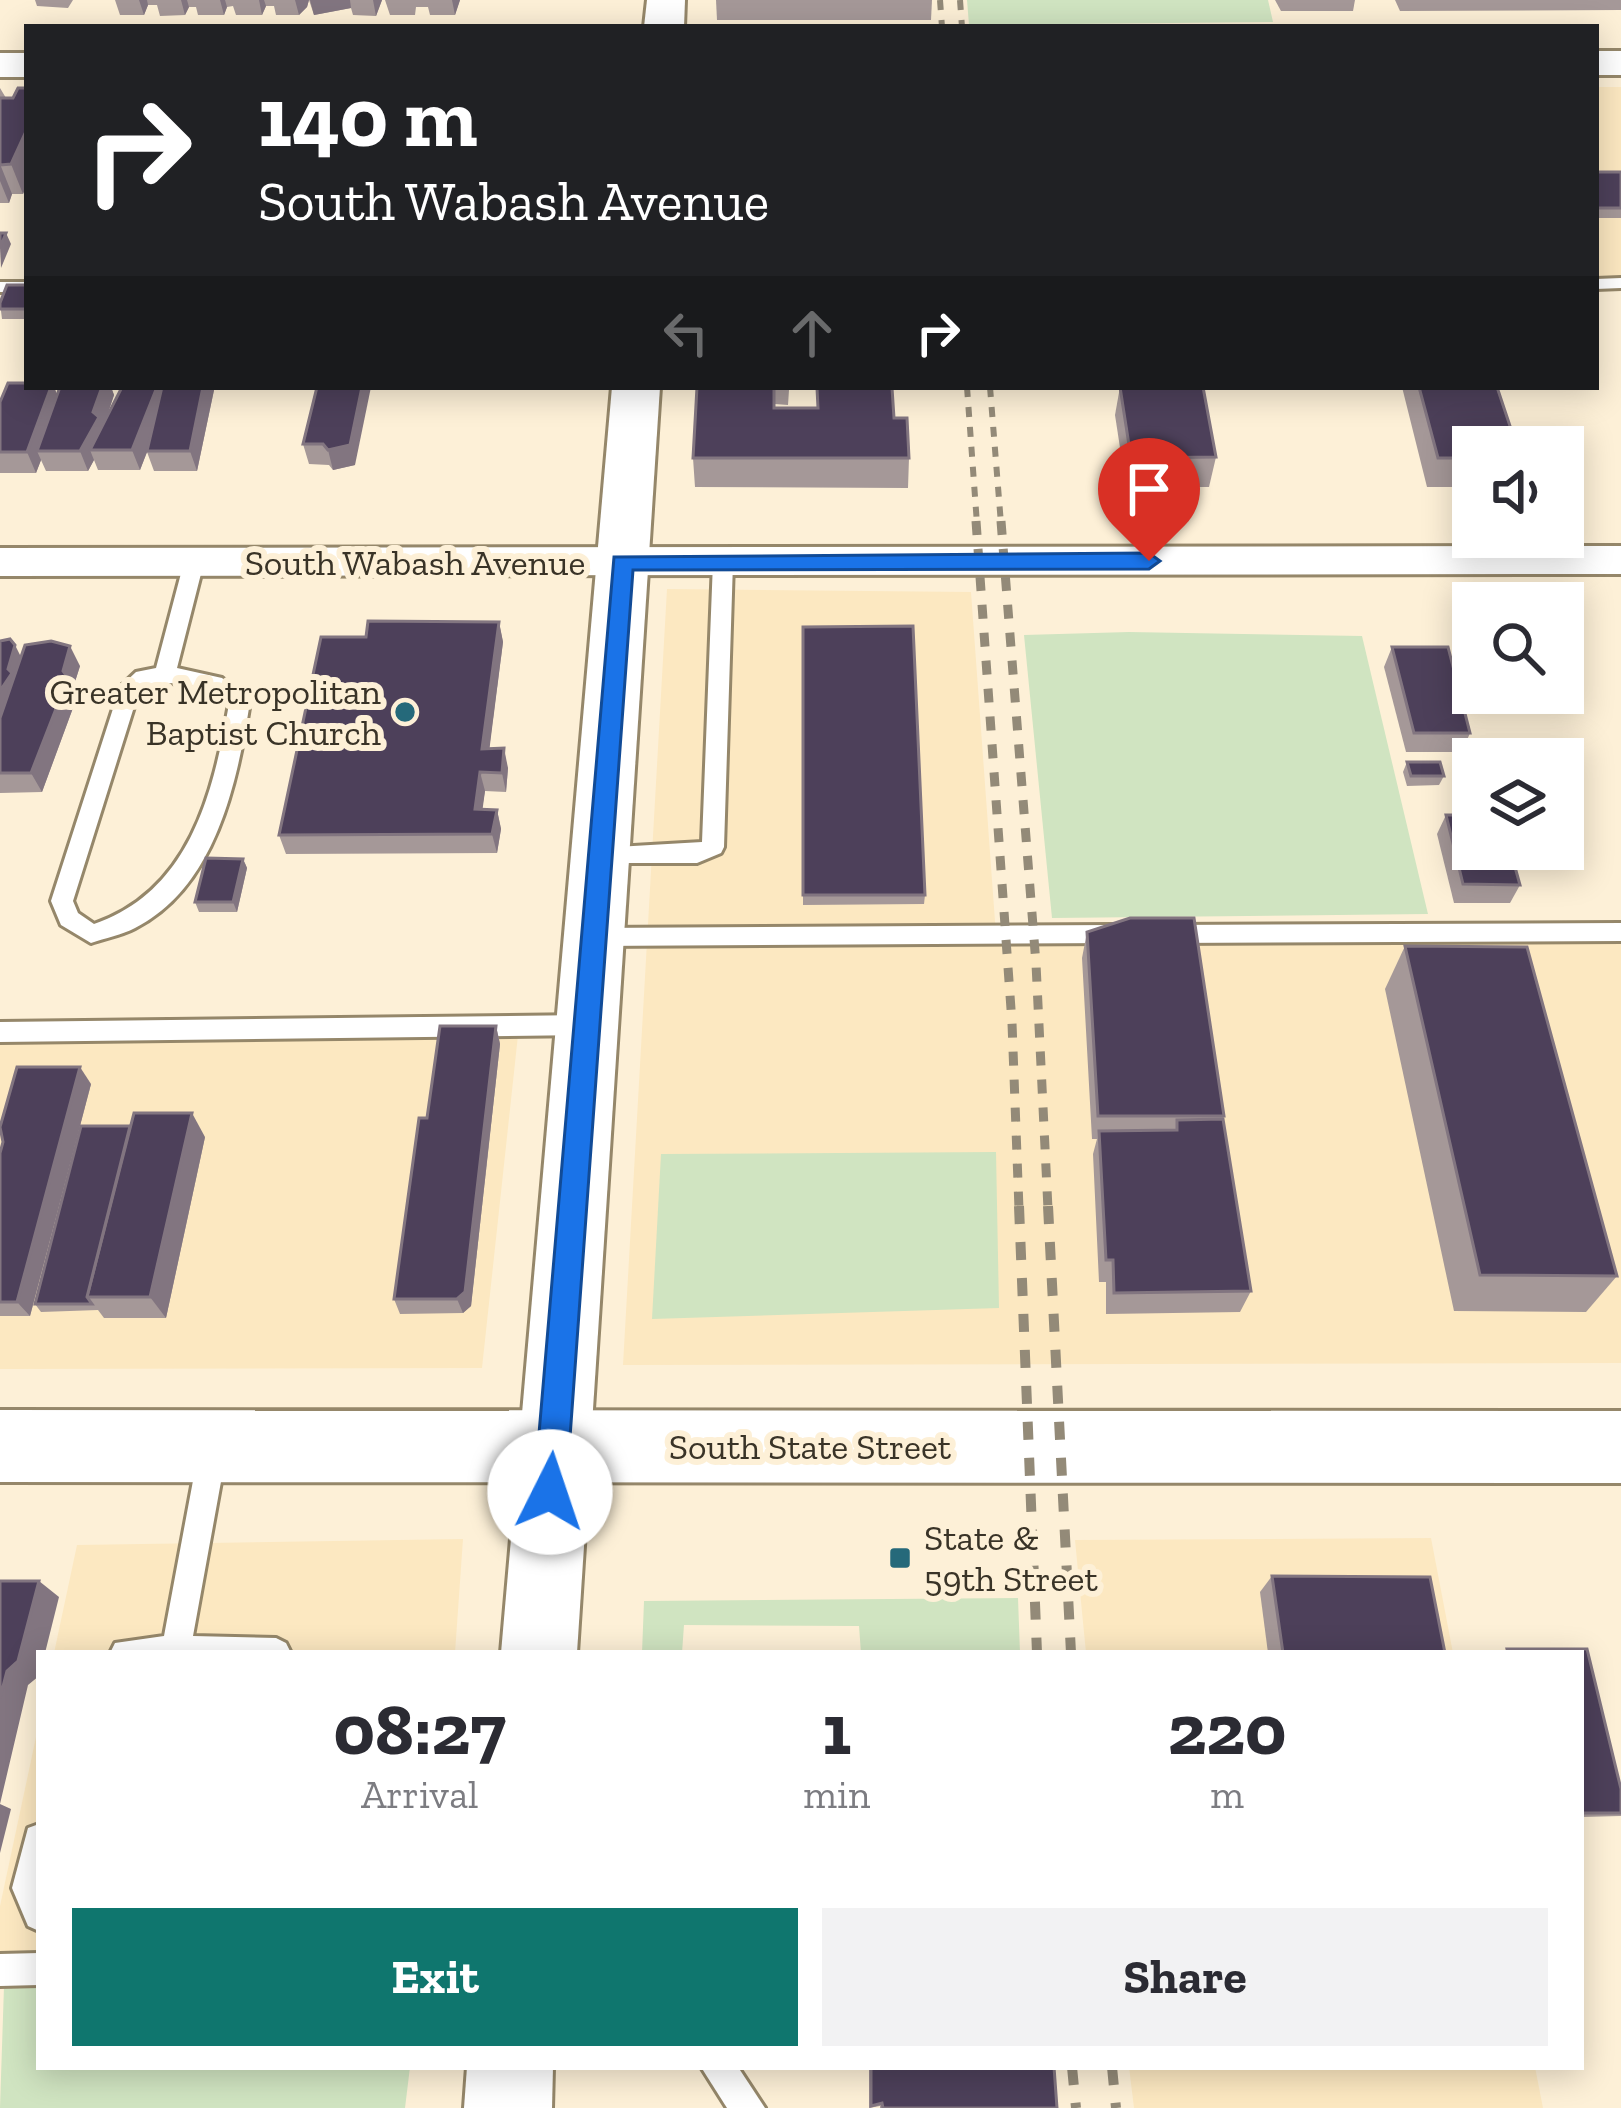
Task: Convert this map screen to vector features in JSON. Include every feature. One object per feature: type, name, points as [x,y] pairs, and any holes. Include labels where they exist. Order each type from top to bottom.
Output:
[{"type":"main road","name":"South State Street","points":[[0,1446],[1621,1448]]},
{"type":"street","points":[[539,1650],[636,390]]},
{"type":"street","name":"South Wabash Avenue","points":[[0,562],[1621,560]]},
{"type":"street","points":[[508,2108],[510,2070]]},
{"type":"lane","points":[[164,675],[194,562]]},
{"type":"lane","points":[[599,856],[697,854],[713,847],[723,562]]},
{"type":"lane","points":[[164,675],[198,676],[226,686],[241,702],[233,745],[193,864],[166,898],[140,918],[92,934],[69,919],[62,901],[130,686],[143,677],[164,675]]},
{"type":"lane","points":[[594,937],[1621,932]]},
{"type":"lane","points":[[0,1032],[586,1025]]},
{"type":"lane","points":[[176,1650],[214,1446]]},
{"type":"lane","points":[[36,1852],[28,1888],[36,1908]]},
{"type":"lane","points":[[0,1970],[36,1970]]},
{"type":"lane","points":[[719,2070],[748,2108]]},
{"type":"shaded area","points":[[1599,87],[1621,87],[1621,283],[1599,284]]},
{"type":"shaded area","points":[[667,589],[971,592],[996,935],[1621,932],[1621,1363],[623,1365]]},
{"type":"shaded area","points":[[519,1026],[482,1368],[0,1369],[0,1032]]},
{"type":"shaded area","points":[[1431,1538],[1452,1650],[1086,1650],[1075,1540]]},
{"type":"shaded area","points":[[463,1539],[455,1650],[55,1650],[77,1545]]},
{"type":"shaded area","points":[[36,1737],[36,1969],[0,1970],[0,1906]]},
{"type":"shaded area","points":[[1129,2070],[1536,2070],[1543,2108],[1134,2108]]},
{"type":"green space","points":[[967,0],[1268,0],[1273,22],[1070,24],[969,24]]},
{"type":"green space","points":[[1024,635],[1362,636],[1428,914],[1052,918]]},
{"type":"green space","points":[[996,1152],[999,1308],[652,1319],[661,1154]]},
{"type":"green space","points":[[1018,1598],[1020,1650],[861,1650],[859,1626],[684,1625],[682,1650],[642,1650],[644,1601]]},
{"type":"green space","points":[[4,1986],[36,1987],[36,2070],[410,2070],[405,2108],[0,2108]]},
{"type":"building","points":[[18,88],[24,88],[24,136],[11,164],[0,165],[0,98],[13,98]]},
{"type":"building","points":[[1599,172],[1621,172],[1621,208],[1599,208]]},
{"type":"building","points":[[7,285],[24,285],[24,309],[0,309]]},
{"type":"building","points":[[8,383],[24,383],[24,390],[50,390],[27,452],[0,452],[0,402]]},
{"type":"building","points":[[59,390],[101,390],[93,412],[99,417],[80,451],[37,451]]},
{"type":"building","points":[[120,390],[156,390],[132,450],[90,450]]},
{"type":"building","points":[[161,390],[202,390],[190,451],[147,451]]},
{"type":"building","points":[[316,390],[361,390],[350,445],[328,450],[323,444],[303,444]]},
{"type":"building","points":[[697,390],[774,390],[774,408],[818,408],[817,390],[892,390],[894,418],[907,418],[909,458],[693,458]]},
{"type":"building","points":[[1120,390],[1204,390],[1216,457],[1131,458]]},
{"type":"building","points":[[1420,390],[1498,390],[1510,426],[1452,426],[1452,458],[1438,458]]},
{"type":"building","name":"Greater Metropolitan Baptist Church","points":[[368,621],[499,622],[482,749],[504,748],[502,773],[480,772],[475,809],[497,810],[492,834],[279,835],[321,637],[366,637]]},
{"type":"building","points":[[913,626],[925,895],[803,895],[803,627]]},
{"type":"building","points":[[10,639],[15,645],[8,669],[12,673],[0,691],[0,641]]},
{"type":"building","points":[[51,641],[70,646],[63,671],[68,678],[31,773],[0,773],[0,718],[25,645]]},
{"type":"building","points":[[1392,647],[1448,647],[1452,714],[1465,714],[1470,733],[1414,733]]},
{"type":"building","points":[[1407,762],[1440,762],[1444,776],[1411,776]]},
{"type":"building","points":[[206,858],[243,859],[233,902],[195,902]]},
{"type":"building","points":[[1460,870],[1516,870],[1520,885],[1463,884]]},
{"type":"building","points":[[1130,918],[1194,918],[1224,1116],[1098,1116],[1087,932]]},
{"type":"building","points":[[1405,946],[1527,947],[1617,1276],[1480,1275]]},
{"type":"building","points":[[440,1026],[496,1026],[465,1292],[457,1299],[394,1299],[419,1118],[427,1118]]},
{"type":"building","points":[[17,1067],[80,1067],[17,1302],[0,1302],[0,1127]]},
{"type":"building","points":[[134,1113],[192,1113],[150,1297],[87,1297]]},
{"type":"building","points":[[1223,1119],[1251,1291],[1114,1293],[1113,1260],[1106,1260],[1099,1131],[1177,1130],[1177,1120]]},
{"type":"building","points":[[81,1126],[130,1126],[87,1297],[92,1304],[35,1304]]},
{"type":"building","points":[[1272,1576],[1430,1577],[1444,1650],[1283,1650]]},
{"type":"building","points":[[0,1581],[39,1581],[18,1661],[7,1671],[0,1698]]},
{"type":"building","points":[[1587,1649],[1621,1789],[1621,1813],[1584,1813],[1584,1650],[1507,1650]]},
{"type":"building","points":[[871,2070],[1054,2070],[1057,2108],[871,2106]]},
{"type":"railway","points":[[940,0],[942,24]]},
{"type":"railway","points":[[960,0],[962,24]]},
{"type":"railway","points":[[967,390],[977,524]]},
{"type":"railway","points":[[990,390],[1001,524]]},
{"type":"railway","points":[[976,521],[1012,1023],[1019,1209]]},
{"type":"railway","points":[[1001,521],[1036,964],[1048,1209]]},
{"type":"railway","points":[[1019,1206],[1037,1650]]},
{"type":"railway","points":[[1048,1206],[1071,1650]]},
{"type":"railway","points":[[1072,2070],[1076,2108]]},
{"type":"railway","points":[[1112,2070],[1116,2108]]},
{"type":"place","name":"Greater Metropolitan Baptist Church","points":[[405,712]]},
{"type":"place","name":"State & 59th Street","points":[[900,1558]]},
{"type":"route","points":[[550,1492],[622,562],[1149,561]]}]
